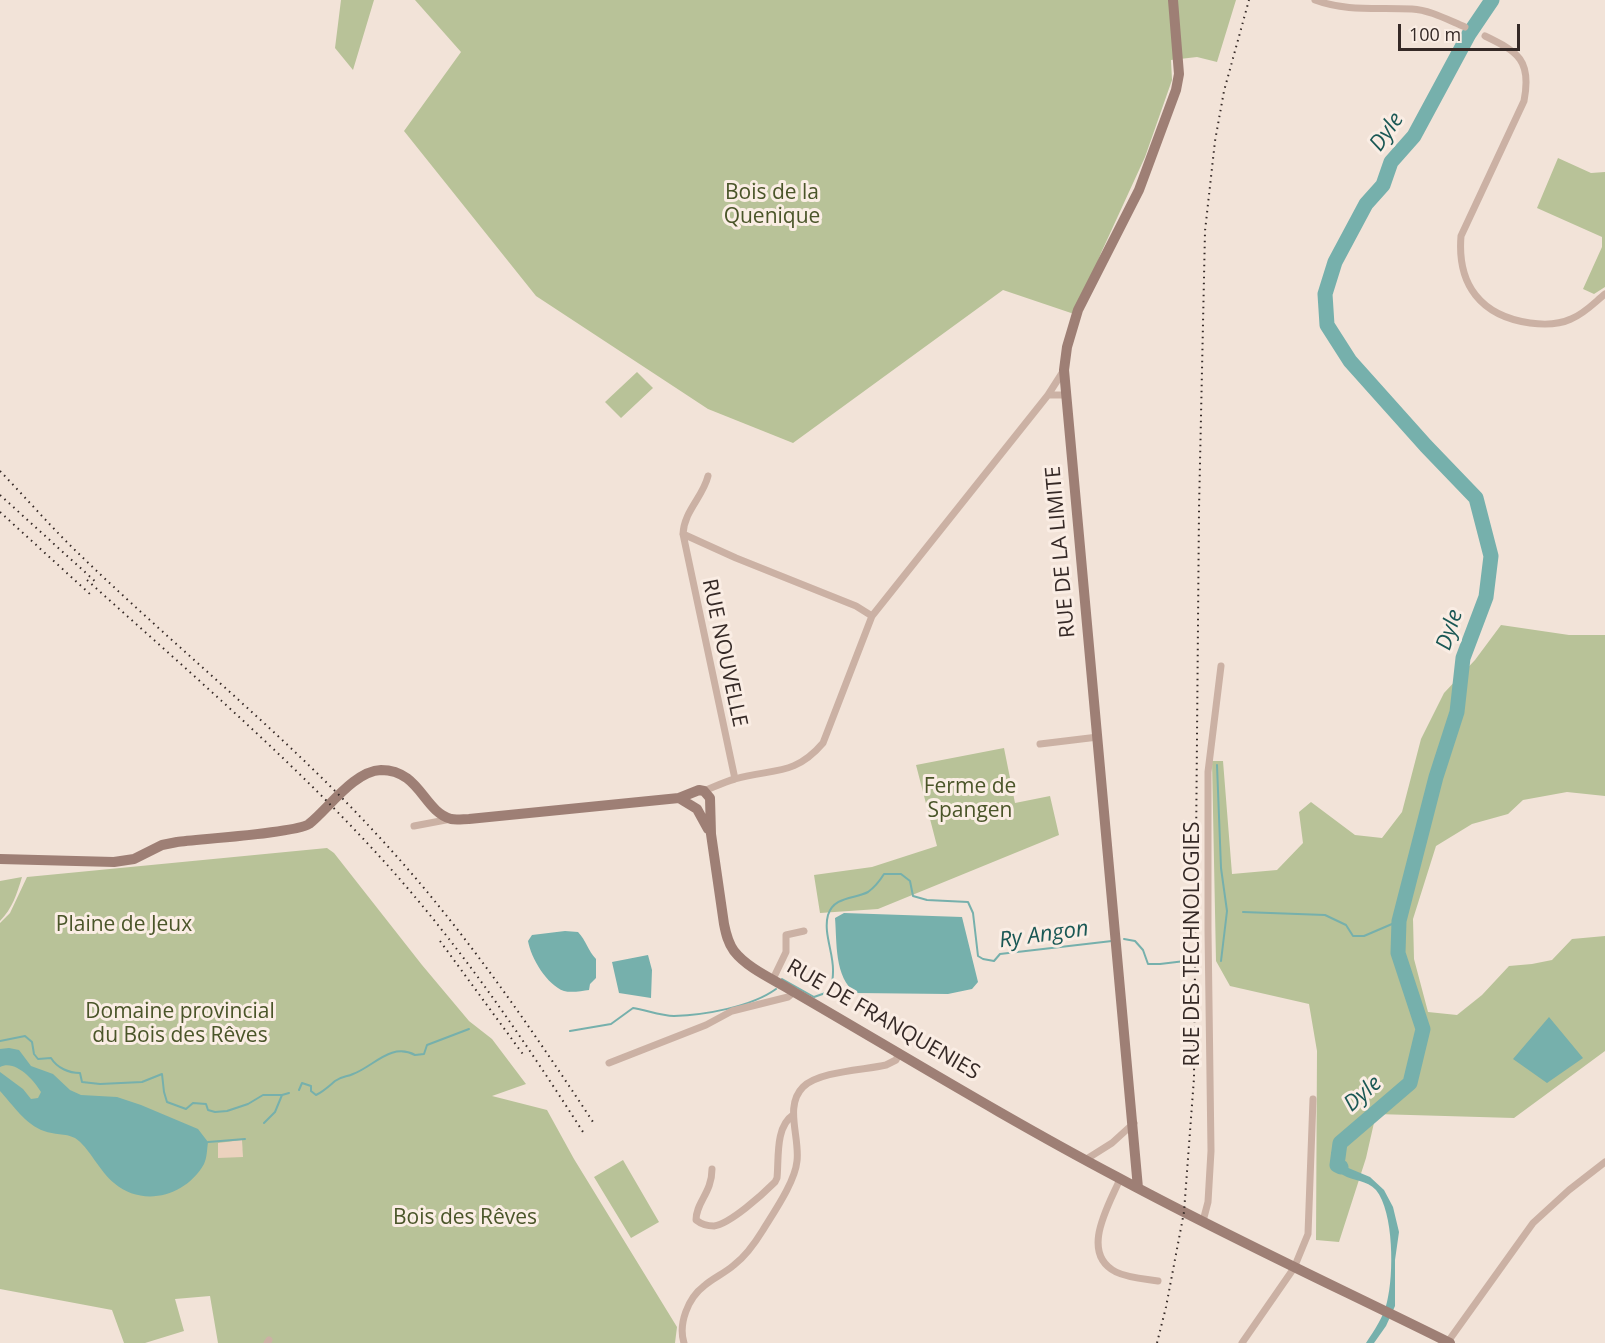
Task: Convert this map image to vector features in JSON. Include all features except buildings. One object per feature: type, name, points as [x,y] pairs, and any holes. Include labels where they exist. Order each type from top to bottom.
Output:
[{"type":"street","name":"RUE DE LA LIMITE","points":[[1138,1188],[1134,1123],[1064,370],[1067,347],[1078,310],[1139,190],[1176,90],[1179,74],[1173,0]]},
{"type":"street","points":[[1315,0],[1345,8],[1424,11],[1465,27]]},
{"type":"street","points":[[1485,36],[1511,48],[1525,66],[1527,86],[1524,100],[1461,236],[1462,268],[1470,288],[1480,301],[1495,312],[1511,320],[1546,326],[1571,320],[1604,296]]},
{"type":"street","points":[[414,826],[451,819],[679,798],[705,809],[707,798],[720,786],[735,779],[795,766],[813,754],[823,743],[872,616],[1048,394],[1064,370]]},
{"type":"street","points":[[1048,394],[1065,395]]},
{"type":"street","points":[[708,476],[705,488],[686,517],[683,534],[856,606],[872,616]]},
{"type":"street","name":"RUE NOUVELLE","points":[[683,534],[735,779]]},
{"type":"street","name":"RUE DES TECHNOLOGIES","points":[[1203,1221],[1208,1202],[1211,1151],[1208,772],[1221,666]]},
{"type":"street","points":[[1040,744],[1098,737]]},
{"type":"street","points":[[0,859],[114,862],[134,859],[162,845],[177,842],[302,828],[358,779],[372,771],[380,770],[394,771],[406,777],[437,810],[451,819]]},
{"type":"street","points":[[693,803],[699,790],[707,798]]},
{"type":"street","name":"RUE DE FRANQUENIES","points":[[707,798],[727,938],[734,951],[744,961],[899,1053],[1120,1179],[1448,1343]]},
{"type":"street","name":"RUE DE FRANQUENIES","points":[[693,803],[711,834]]},
{"type":"street","points":[[773,979],[786,952],[786,935],[804,931]]},
{"type":"street","points":[[609,1062],[706,1025],[728,1013],[788,997],[794,992]]},
{"type":"street","points":[[684,1343],[682,1334],[688,1306],[703,1286],[735,1265],[749,1251],[777,1207],[793,1175],[797,1166],[798,1147],[793,1115],[798,1093],[811,1081],[886,1065],[896,1060],[899,1053]]},
{"type":"street","points":[[1242,1343],[1294,1268],[1308,1234],[1313,1099]]},
{"type":"street","points":[[712,1169],[709,1191],[700,1204],[696,1220],[702,1224],[715,1226],[750,1204],[775,1182],[780,1139],[788,1119],[793,1115]]},
{"type":"street","points":[[1085,1160],[1112,1143],[1134,1123]]},
{"type":"street","points":[[1448,1343],[1533,1223],[1569,1190],[1605,1162]]},
{"type":"street","points":[[1120,1179],[1099,1230],[1097,1244],[1101,1256],[1106,1264],[1116,1272],[1158,1281]]},
{"type":"green space","points":[[341,0],[374,0],[353,70],[335,48]]},
{"type":"green space","name":"Bois de la Quenique","points":[[415,0],[1236,0],[1217,62],[1197,57],[1171,60],[1172,80],[1145,157],[1101,253],[1077,315],[1003,290],[793,443],[708,409],[536,296],[404,131],[461,52]]},
{"type":"green space","points":[[1558,158],[1591,173],[1605,172],[1605,287],[1594,294],[1583,289],[1602,247],[1602,237],[1537,208]]},
{"type":"green space","points":[[637,372],[653,388],[621,418],[605,402]]},
{"type":"green space","points":[[1501,625],[1569,635],[1605,635],[1605,796],[1567,792],[1523,800],[1508,814],[1472,824],[1436,846],[1413,919],[1414,959],[1428,1012],[1457,1015],[1482,995],[1509,966],[1552,960],[1572,939],[1605,936],[1605,1051],[1514,1118],[1376,1114],[1366,1158],[1339,1242],[1316,1240],[1317,1051],[1309,1004],[1230,986],[1216,961],[1212,761],[1223,761],[1232,874],[1277,870],[1303,843],[1299,812],[1311,802],[1355,835],[1382,838],[1402,812],[1421,739],[1444,693],[1475,660]]},
{"type":"green space","name":"Ferme de Spangen","points":[[1004,748],[1015,803],[1050,796],[1059,835],[878,909],[820,913],[814,875],[872,867],[937,846],[916,765]]},
{"type":"green space","points":[[327,848],[334,853],[469,1021],[492,1039],[526,1084],[492,1096],[547,1110],[574,1159],[677,1327],[675,1343],[218,1343],[210,1296],[175,1299],[184,1331],[145,1343],[124,1343],[112,1310],[0,1289],[0,923],[10,913],[27,877]]},
{"type":"green space","points":[[22,877],[14,901],[0,921],[0,881]]},
{"type":"green space","points":[[623,1160],[659,1222],[631,1238],[594,1177]]},
{"type":"shaded area","points":[[242,1140],[243,1157],[218,1158],[218,1143]]},
{"type":"water","points":[[844,913],[962,917],[978,982],[972,989],[948,994],[856,993],[844,978],[838,958],[835,918]]},
{"type":"water","points":[[565,931],[578,932],[596,959],[596,978],[590,984],[589,990],[570,992],[558,988],[546,977],[532,955],[528,941],[532,935]]},
{"type":"water","points":[[648,955],[652,970],[651,998],[619,993],[612,962]]},
{"type":"water","points":[[1549,1017],[1583,1058],[1547,1083],[1513,1059]]},
{"type":"water","points":[[0,1049],[19,1050],[31,1066],[53,1074],[70,1090],[81,1095],[117,1097],[198,1129],[208,1142],[204,1164],[196,1175],[175,1191],[150,1196],[125,1191],[109,1178],[75,1138],[37,1128],[20,1114],[0,1091],[0,1072],[23,1089],[31,1099],[38,1098],[41,1092],[34,1082],[18,1068],[6,1065],[0,1067]]},
{"type":"water","points":[[1342,1150],[1340,1161],[1346,1167],[1370,1177],[1384,1190],[1393,1207],[1399,1232],[1395,1260],[1395,1306],[1386,1326],[1374,1343],[1366,1343],[1384,1313],[1391,1276],[1389,1228],[1382,1200],[1376,1190],[1368,1184],[1343,1175],[1332,1167],[1331,1152]]},
{"type":"waterway","name":"Dyle","points":[[1341,1167],[1337,1165],[1340,1143],[1410,1083],[1423,1029],[1398,953],[1399,921],[1436,777],[1457,712],[1463,658],[1486,597],[1491,556],[1476,498],[1350,361],[1327,325],[1325,294],[1335,262],[1366,204],[1383,185],[1391,162],[1414,136],[1469,34],[1492,0]]},
{"type":"waterway","points":[[1217,765],[1221,868],[1227,911],[1221,961]]},
{"type":"waterway","name":"Ry Angon","points":[[782,979],[814,997],[831,991],[833,965],[827,929],[828,915],[835,904],[840,901],[868,892],[884,874],[901,874],[910,881],[913,896],[927,900],[968,902],[973,913],[978,956],[983,959],[994,961],[1000,954],[1112,941]]},
{"type":"waterway","name":"Ry Angon","points":[[1243,912],[1325,915],[1346,925],[1353,936],[1364,936],[1399,921]]},
{"type":"waterway","name":"Ry Angon","points":[[1124,939],[1135,941],[1143,950],[1148,964],[1185,961]]},
{"type":"waterway","name":"Ry Angon","points":[[570,1031],[611,1024],[633,1008],[669,1016],[700,1014],[754,1001],[776,989]]},
{"type":"waterway","name":"Ry Angon","points":[[299,1090],[302,1083],[311,1086],[311,1091],[316,1095],[338,1079],[360,1071],[390,1053],[424,1054],[427,1045],[469,1029]]},
{"type":"waterway","name":"Ry Angon","points":[[0,1041],[25,1036],[32,1042],[34,1054],[38,1059],[51,1058],[64,1069],[80,1073],[82,1082],[100,1084],[142,1082],[162,1074],[167,1102],[186,1109],[193,1103],[206,1104],[208,1110],[215,1112],[227,1111],[248,1104],[263,1095],[282,1095]]},
{"type":"waterway","name":"Ry Angon","points":[[264,1123],[275,1112],[282,1095],[289,1093]]},
{"type":"waterway","name":"Ry Angon","points":[[208,1142],[245,1139]]},
{"type":"railway","points":[[1157,1343],[1184,1212],[1194,1078],[1199,509],[1205,231],[1215,141],[1224,91],[1249,0]]},
{"type":"railway","points":[[0,471],[78,553],[270,729],[381,839],[411,872],[494,978],[595,1125]]},
{"type":"railway","points":[[0,495],[97,583]]},
{"type":"railway","points":[[0,512],[91,595]]},
{"type":"railway","points":[[87,580],[318,792],[390,868],[468,963],[583,1132]]},
{"type":"railway","points":[[440,941],[525,1057]]},
{"type":"park label","name":"Plaine de Jeux","points":[[124,925]]},
{"type":"park label","name":"Domaine provincial du Bois des Rêves","points":[[180,1024]]},
{"type":"park label","name":"Bois des Rêves","points":[[465,1218]]}]
